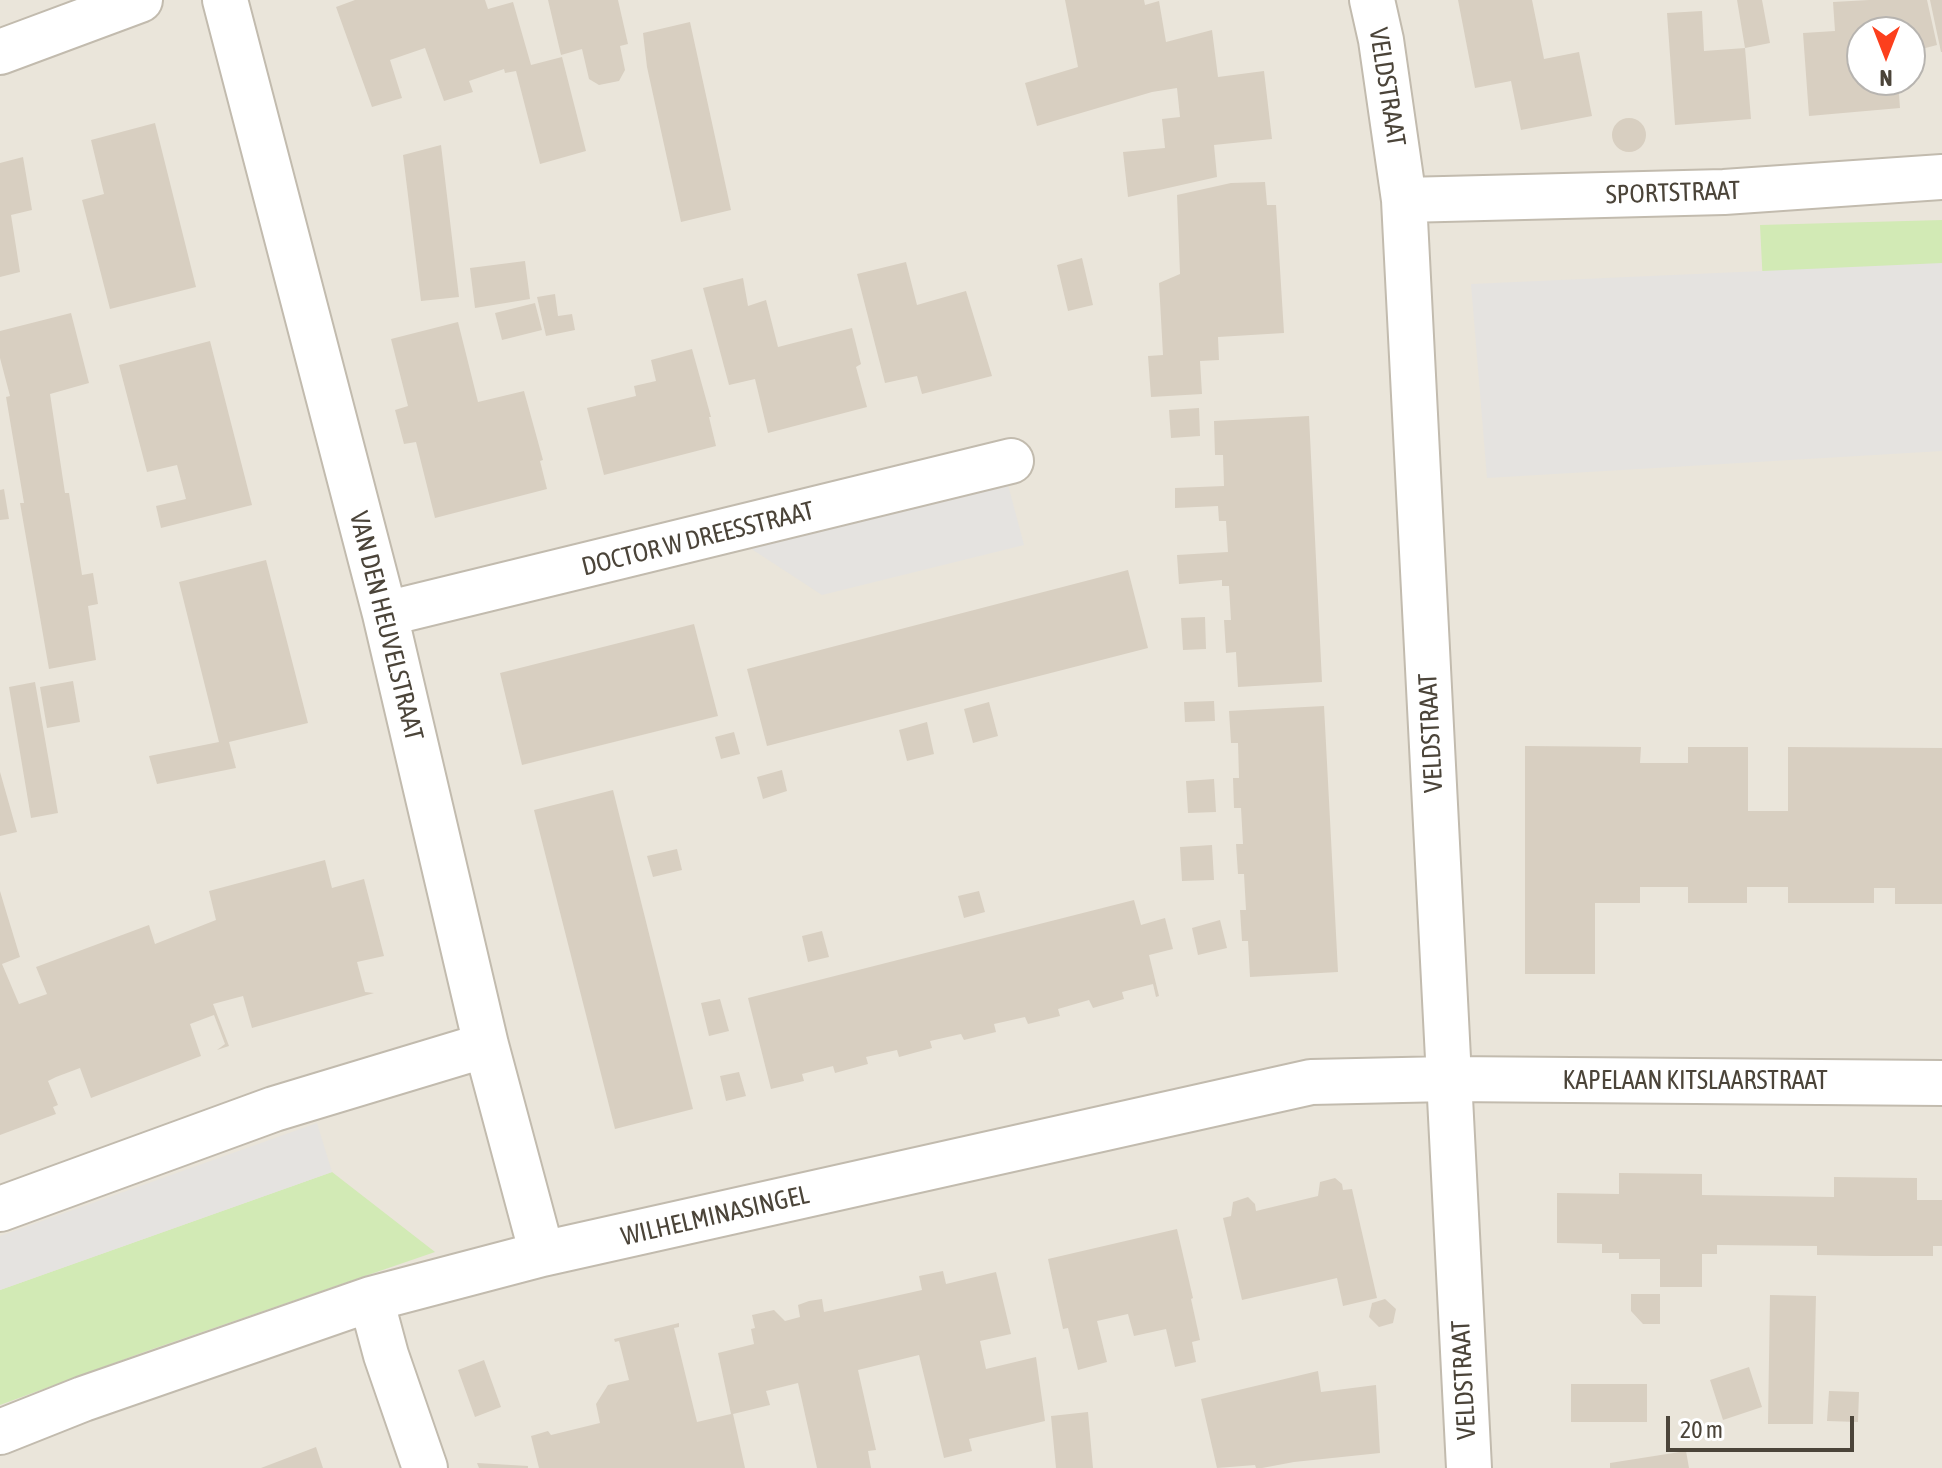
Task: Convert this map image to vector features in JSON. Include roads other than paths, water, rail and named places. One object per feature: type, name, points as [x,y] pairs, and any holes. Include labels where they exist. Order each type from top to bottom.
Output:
[{"type":"street","points":[[0,52],[140,0]]},
{"type":"street","name":"VAN DEN HEUVELSTRAAT","points":[[225,0],[385,614],[486,1045],[542,1254]]},
{"type":"street","name":"VELDSTRAAT","points":[[1372,0],[1381,40],[1404,200],[1469,1468]]},
{"type":"street","name":"SPORTSTRAAT","points":[[1404,200],[1724,192],[1942,177]]},
{"type":"street","name":"DOCTOR W DREESSTRAAT","points":[[385,614],[1011,461]]},
{"type":"street","points":[[0,1209],[274,1109],[486,1045]]},
{"type":"street","name":"KAPELAAN KITSLAARSTRAAT","points":[[1448,1079],[1942,1083]]},
{"type":"street","name":"WILHELMINASINGEL","points":[[0,1432],[83,1399],[371,1299],[542,1254],[1311,1082],[1448,1079]]},
{"type":"street","points":[[371,1299],[386,1355],[425,1468]]}]
